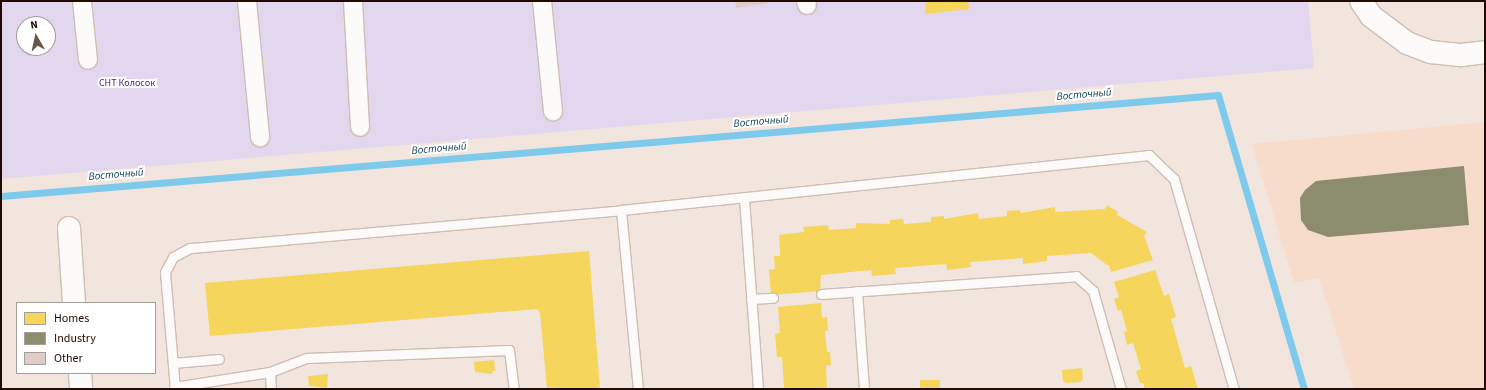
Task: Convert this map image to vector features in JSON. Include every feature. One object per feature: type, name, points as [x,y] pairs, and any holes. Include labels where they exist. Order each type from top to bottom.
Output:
[{"type":"street","points":[[82,1],[88,60]]},
{"type":"street","points":[[247,1],[260,137]]},
{"type":"street","points":[[353,1],[360,127]]},
{"type":"street","points":[[542,1],[553,111]]},
{"type":"street","points":[[1361,1],[1371,16],[1407,44],[1432,52],[1462,55],[1485,52]]},
{"type":"street","points":[[69,228],[74,302]]},
{"type":"street","points":[[80,374],[81,389]]},
{"type":"lane","points":[[514,389],[509,350],[307,358],[270,372],[175,388],[165,272],[173,257],[190,248],[622,210],[1149,155],[1174,179],[1234,389]]},
{"type":"lane","points":[[744,198],[758,389]]},
{"type":"lane","points":[[622,210],[638,389]]},
{"type":"lane","points":[[821,294],[1076,276],[1094,290],[1120,389]]},
{"type":"lane","points":[[857,292],[864,389]]},
{"type":"lane","points":[[751,299],[772,298]]},
{"type":"lane","points":[[173,363],[219,359]]},
{"type":"lane","points":[[270,372],[271,389]]},
{"type":"shaded area","points":[[1485,122],[1485,389],[1354,389],[1319,278],[1294,283],[1252,144]]},
{"type":"green space","name":"СНТ Колосок","points":[[1,1],[1308,1],[1314,68],[1,179]]},
{"type":"building: Homes","points":[[925,1],[968,1],[969,9],[926,14]]},
{"type":"building: Homes","points":[[1107,205],[1118,212],[1117,215],[1147,232],[1144,236],[1153,260],[1111,272],[1109,265],[1091,253],[1047,256],[1047,261],[1023,264],[1023,258],[970,262],[971,267],[947,270],[946,264],[895,268],[896,274],[872,276],[871,270],[821,275],[820,291],[771,295],[769,270],[775,269],[774,256],[780,256],[779,235],[804,232],[803,227],[828,225],[829,230],[856,228],[856,223],[890,224],[890,220],[903,219],[904,224],[931,222],[931,217],[944,216],[944,219],[978,213],[979,219],[1007,216],[1007,211],[1020,210],[1021,213],[1055,207],[1055,212],[1105,209]]},
{"type":"building: Homes","points":[[589,251],[600,389],[547,389],[540,313],[537,309],[210,336],[205,283]]},
{"type":"building: Homes","points":[[1155,270],[1164,296],[1169,294],[1176,317],[1171,319],[1185,368],[1191,366],[1198,389],[1145,389],[1143,383],[1140,383],[1136,371],[1141,369],[1133,343],[1127,345],[1124,332],[1127,331],[1121,310],[1118,311],[1114,299],[1119,297],[1114,282]]},
{"type":"building: Homes","points":[[821,303],[822,318],[827,317],[828,331],[825,331],[827,352],[830,352],[831,365],[826,366],[827,389],[784,389],[782,357],[777,357],[775,334],[780,333],[778,307]]},
{"type":"building: Homes","points":[[494,360],[495,371],[492,371],[492,374],[475,372],[474,362]]},
{"type":"building: Homes","points":[[1082,368],[1083,379],[1080,382],[1066,383],[1063,381],[1062,370]]},
{"type":"building: Homes","points":[[328,374],[327,388],[309,386],[308,376]]},
{"type":"building: Homes","points":[[920,380],[940,380],[940,389],[920,389]]},
{"type":"building: Industry","points":[[1464,166],[1469,225],[1328,237],[1308,230],[1301,220],[1300,198],[1305,190],[1316,181]]},
{"type":"building: Other","points":[[735,1],[768,1],[769,3],[736,8]]},
{"type":"waterway","name":"Восточный","points":[[1,196],[1218,95],[1304,389]]}]
